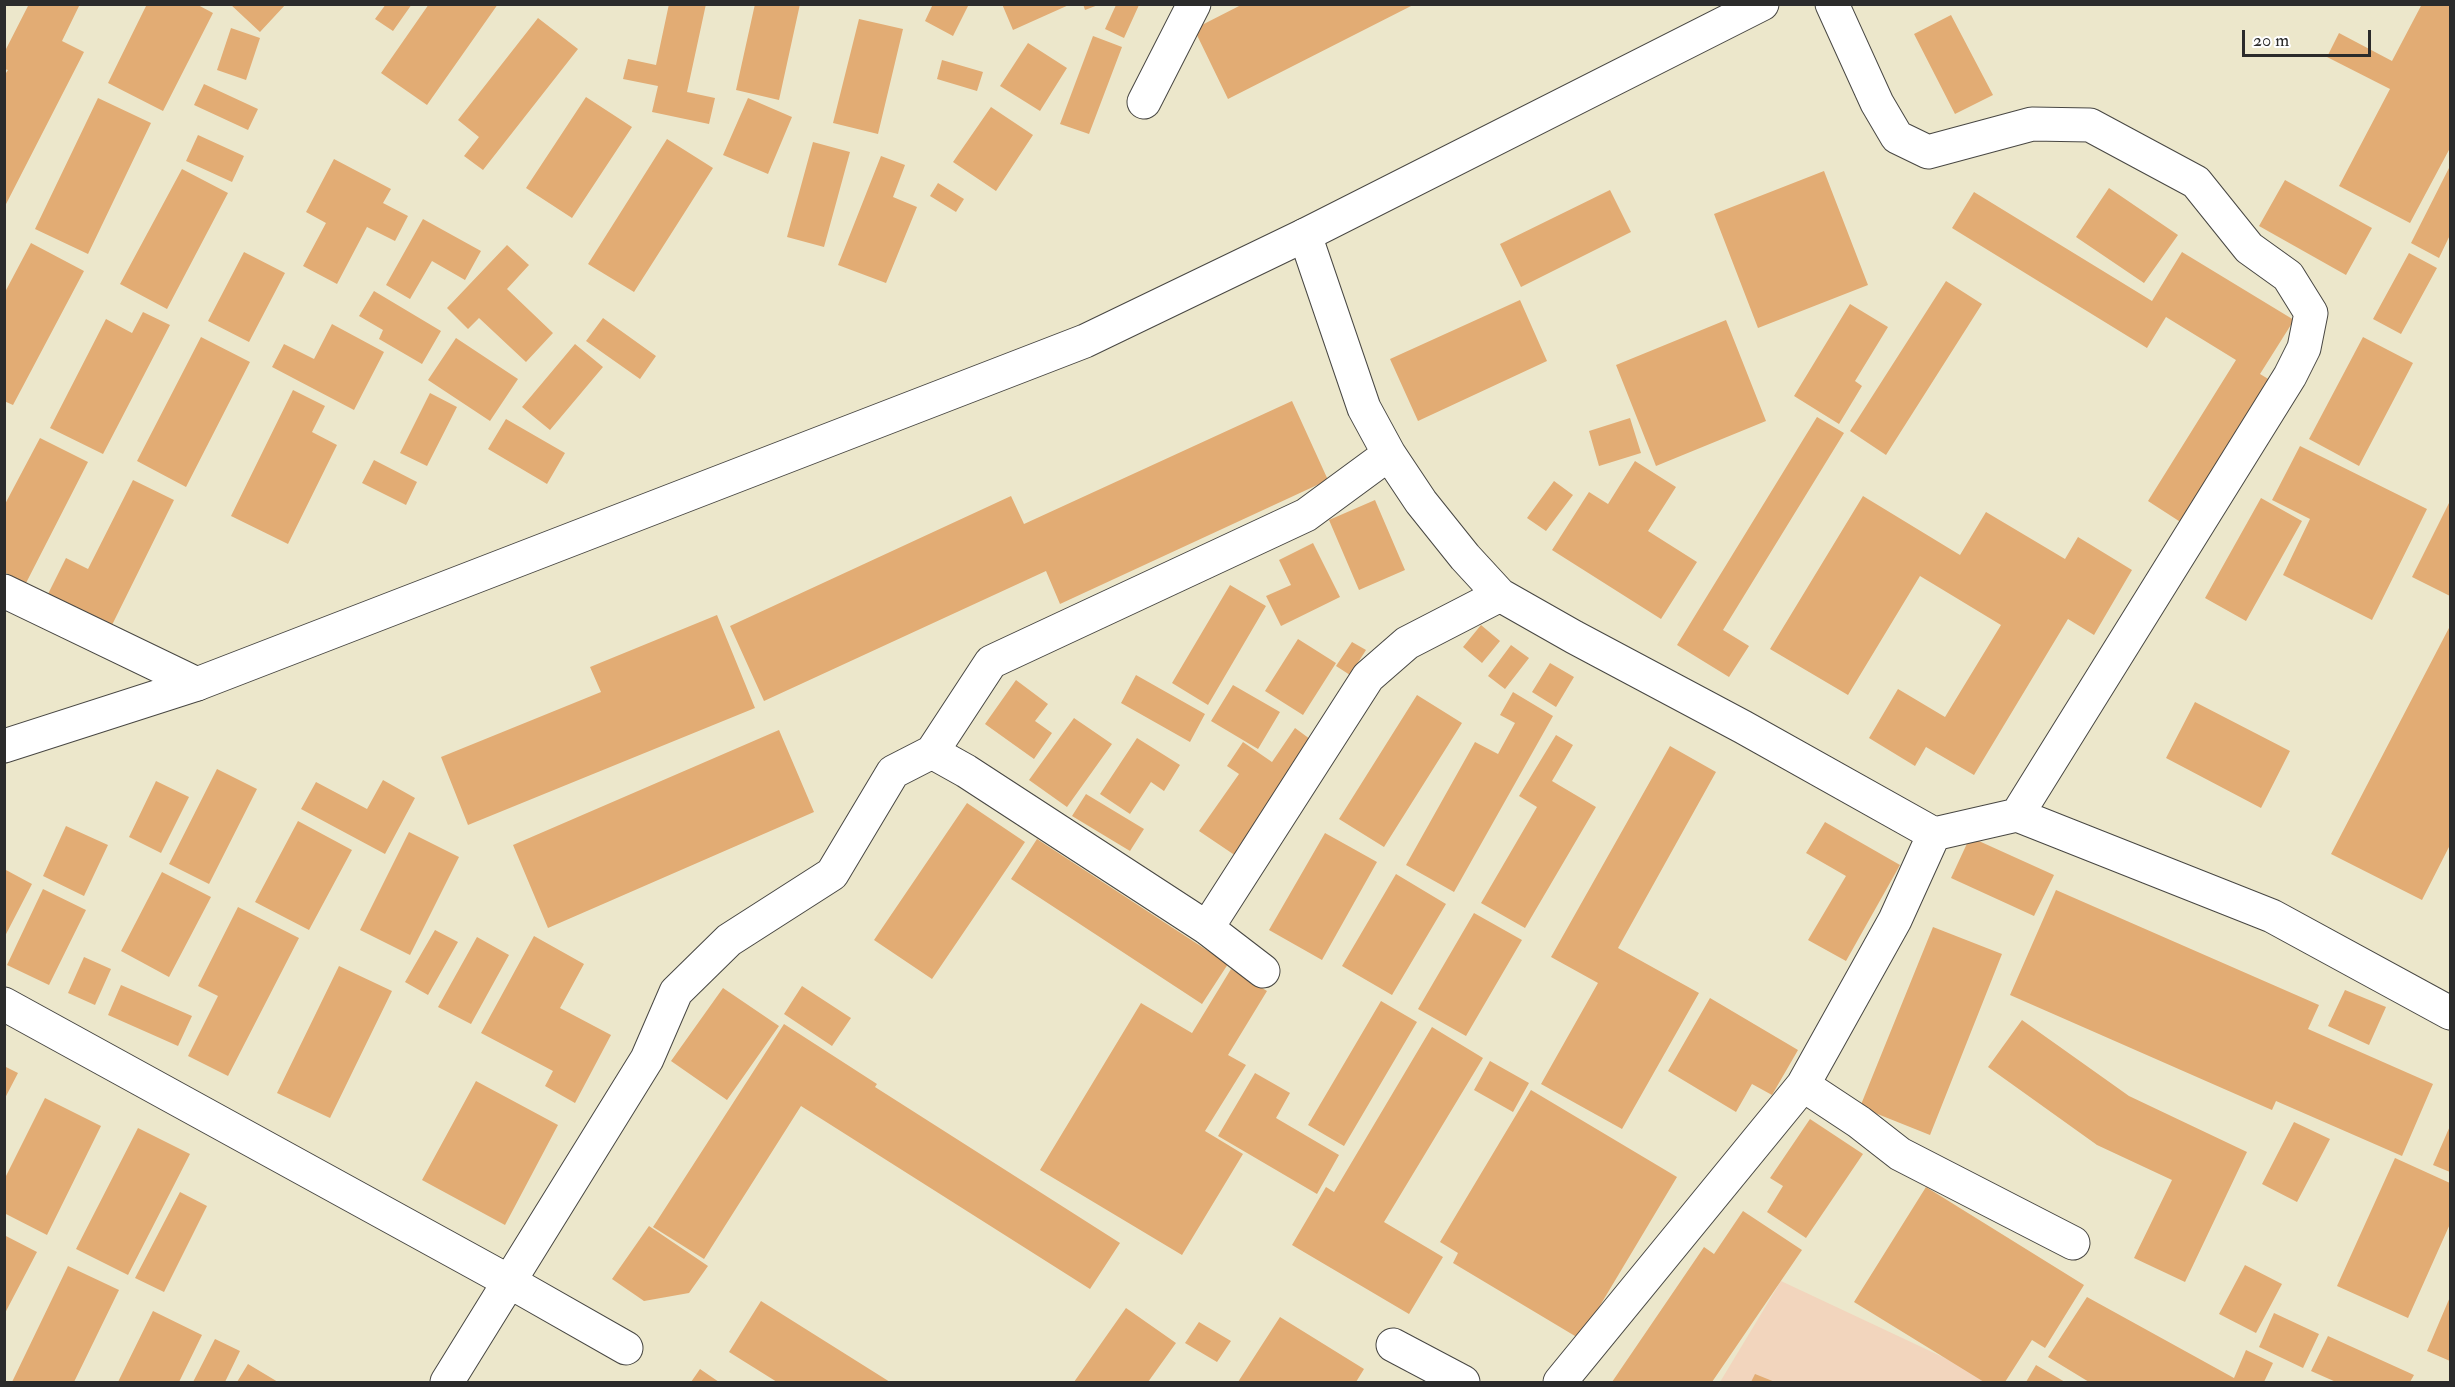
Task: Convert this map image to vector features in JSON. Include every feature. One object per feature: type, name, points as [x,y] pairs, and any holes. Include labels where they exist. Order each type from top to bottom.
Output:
[{"type":"street","points":[[1144,102],[1194,4]]},
{"type":"street","points":[[4,746],[197,684],[1085,341],[1305,235],[1762,4]]},
{"type":"street","points":[[1832,4],[1877,103],[1897,136],[1928,152],[2032,124],[2090,125],[2196,182],[2249,248],[2288,276],[2311,313],[2304,348],[2284,386],[2017,815]]},
{"type":"street","points":[[1305,235],[1364,408],[1389,454],[1421,502],[1465,557],[1500,595],[1934,834],[2017,815],[2272,916],[2451,1013]]},
{"type":"street","points":[[447,1383],[647,1059],[676,992],[729,940],[832,874],[893,772],[932,752],[991,662],[1306,515],[1389,454]]},
{"type":"street","points":[[4,591],[197,684]]},
{"type":"street","points":[[1208,928],[1368,677],[1407,643],[1500,595]]},
{"type":"street","points":[[932,752],[966,771],[1208,928],[1263,970]]},
{"type":"street","points":[[1560,1383],[1803,1085],[1895,920],[1934,834]]},
{"type":"street","points":[[4,1004],[626,1348]]},
{"type":"street","points":[[1803,1085],[1859,1122],[1900,1154],[2073,1243]]},
{"type":"street","points":[[1393,1345],[1463,1383]]},
{"type":"shaded area","points":[[1781,1281],[1996,1382],[1720,1382]]},
{"type":"building","points":[[29,4],[80,4],[62,41],[84,52],[4,208],[4,76],[8,70],[4,69],[4,53]]},
{"type":"building","points":[[147,4],[196,4],[213,13],[163,111],[108,83]]},
{"type":"building","points":[[230,4],[286,4],[260,32]]},
{"type":"building","points":[[386,4],[412,4],[393,31],[375,19]]},
{"type":"building","points":[[429,4],[498,4],[427,105],[381,73]]},
{"type":"building","points":[[669,4],[706,4],[687,92],[715,98],[709,124],[652,112],[658,86],[623,79],[628,59],[656,65]]},
{"type":"building","points":[[755,4],[800,4],[779,100],[736,90]]},
{"type":"building","points":[[933,4],[969,4],[953,36],[925,21]]},
{"type":"building","points":[[1002,4],[1071,4],[1013,30]]},
{"type":"building","points":[[1083,4],[1098,4],[1098,5],[1085,10]]},
{"type":"building","points":[[1243,4],[1415,4],[1228,99],[1194,29]]},
{"type":"building","points":[[2422,4],[2450,4],[2450,148],[2410,223],[2339,186],[2390,89],[2327,57],[2339,33],[2392,61]]},
{"type":"building","points":[[1116,5],[1139,5],[1124,38],[1105,29]]},
{"type":"building","points":[[1951,15],[1993,95],[1955,114],[1914,34]]},
{"type":"building","points":[[538,18],[578,49],[483,170],[464,156],[479,137],[458,120]]},
{"type":"building","points":[[859,19],[903,29],[878,134],[833,123]]},
{"type":"building","points":[[231,28],[260,38],[246,80],[217,70]]},
{"type":"building","points":[[1093,36],[1122,47],[1089,134],[1060,124]]},
{"type":"building","points":[[1028,43],[1067,68],[1040,111],[1000,86]]},
{"type":"building","points":[[942,60],[983,72],[977,91],[937,79]]},
{"type":"building","points":[[204,84],[258,109],[248,130],[194,105]]},
{"type":"building","points":[[586,97],[632,127],[572,218],[526,188]]},
{"type":"building","points":[[98,98],[151,123],[88,254],[35,229]]},
{"type":"building","points":[[748,98],[792,117],[768,174],[723,155]]},
{"type":"building","points":[[991,107],[1033,135],[996,191],[953,162]]},
{"type":"building","points":[[198,135],[244,156],[232,182],[186,161]]},
{"type":"building","points":[[667,139],[713,168],[634,292],[588,264]]},
{"type":"building","points":[[813,142],[850,152],[824,247],[787,237]]},
{"type":"building","points":[[881,156],[905,165],[893,197],[917,207],[886,283],[838,265]]},
{"type":"building","points":[[334,159],[391,189],[383,203],[408,216],[395,241],[367,227],[337,284],[303,266],[326,223],[306,212]]},
{"type":"building","points":[[2450,166],[2450,235],[2439,258],[2411,243]]},
{"type":"building","points":[[182,169],[228,193],[167,309],[120,284]]},
{"type":"building","points":[[1824,171],[1868,285],[1758,328],[1714,214]]},
{"type":"building","points":[[2285,180],[2372,228],[2346,275],[2259,226]]},
{"type":"building","points":[[938,183],[964,199],[956,212],[930,196]]},
{"type":"building","points":[[2109,188],[2178,235],[2144,283],[2076,237]]},
{"type":"building","points":[[1610,190],[1631,232],[1521,287],[1500,244]]},
{"type":"building","points":[[1974,192],[2152,301],[2182,252],[2294,320],[2260,374],[2270,380],[2182,523],[2148,501],[2236,360],[2166,317],[2147,348],[1952,228]]},
{"type":"building","points":[[423,219],[481,251],[465,280],[432,261],[410,299],[386,285]]},
{"type":"building","points":[[31,243],[84,271],[13,405],[4,401],[4,294]]},
{"type":"building","points":[[507,245],[529,265],[507,289],[553,333],[526,362],[479,318],[468,329],[447,308]]},
{"type":"building","points":[[244,252],[285,273],[249,342],[208,321]]},
{"type":"building","points":[[2409,253],[2437,268],[2401,334],[2373,319]]},
{"type":"building","points":[[1946,281],[1982,304],[1886,455],[1850,431]]},
{"type":"building","points":[[374,291],[441,331],[422,364],[379,339],[383,330],[359,316]]},
{"type":"building","points":[[1520,300],[1547,361],[1418,421],[1390,359]]},
{"type":"building","points":[[1850,304],[1888,327],[1855,381],[1862,386],[1839,424],[1794,396]]},
{"type":"building","points":[[143,312],[170,325],[103,454],[50,428],[106,319],[132,333]]},
{"type":"building","points":[[603,318],[656,356],[640,379],[586,341]]},
{"type":"building","points":[[1726,320],[1766,421],[1656,466],[1616,365]]},
{"type":"building","points":[[332,324],[384,352],[354,410],[272,367],[284,344],[314,359]]},
{"type":"building","points":[[201,337],[250,362],[186,487],[137,461]]},
{"type":"building","points":[[2363,337],[2413,363],[2359,466],[2309,439]]},
{"type":"building","points":[[456,338],[518,379],[490,421],[428,380]]},
{"type":"building","points":[[575,344],[603,367],[550,430],[522,407]]},
{"type":"building","points":[[293,390],[325,406],[312,432],[337,445],[288,544],[231,516]]},
{"type":"building","points":[[430,393],[457,407],[427,466],[400,453]]},
{"type":"building","points":[[1292,401],[1328,480],[1060,604],[1046,571],[764,701],[730,626],[1011,496],[1024,524]]},
{"type":"building","points":[[1817,417],[1844,433],[1723,630],[1749,646],[1729,677],[1677,645]]},
{"type":"building","points":[[1630,418],[1641,453],[1599,466],[1589,431]]},
{"type":"building","points":[[506,419],[565,453],[547,484],[488,449]]},
{"type":"building","points":[[40,438],[88,462],[26,583],[4,572],[4,506]]},
{"type":"building","points":[[2300,446],[2427,509],[2372,620],[2283,575],[2310,519],[2272,500]]},
{"type":"building","points":[[374,460],[417,482],[406,505],[362,483]]},
{"type":"building","points":[[1635,461],[1676,487],[1648,531],[1697,562],[1661,619],[1552,550],[1589,492],[1608,504]]},
{"type":"building","points":[[133,480],[174,500],[111,627],[47,596],[66,558],[88,569]]},
{"type":"building","points":[[1554,481],[1573,495],[1546,531],[1527,518]]},
{"type":"building","points":[[1863,496],[1960,555],[1986,512],[2065,559],[2078,537],[2132,570],[2094,635],[2068,619],[1974,775],[1926,747],[1915,766],[1869,738],[1898,689],[1945,717],[2001,625],[1920,576],[1848,695],[1770,649]]},
{"type":"building","points":[[2261,498],[2302,521],[2246,621],[2205,598]]},
{"type":"building","points":[[1375,500],[1405,570],[1359,590],[1329,520]]},
{"type":"building","points":[[2450,501],[2450,596],[2412,577]]},
{"type":"building","points":[[1313,543],[1340,597],[1281,626],[1266,596],[1291,585],[1279,560]]},
{"type":"building","points":[[1230,585],[1266,606],[1208,705],[1172,683]]},
{"type":"building","points":[[717,615],[755,708],[468,825],[441,757],[601,692],[590,667]]},
{"type":"building","points":[[1481,625],[1500,641],[1482,663],[1463,647]]},
{"type":"building","points":[[2450,626],[2450,845],[2422,900],[2331,854]]},
{"type":"building","points":[[1298,639],[1336,663],[1303,715],[1265,691]]},
{"type":"building","points":[[1352,642],[1366,650],[1350,675],[1336,666]]},
{"type":"building","points":[[1511,645],[1529,658],[1505,689],[1488,676]]},
{"type":"building","points":[[1550,663],[1574,677],[1556,707],[1532,692]]},
{"type":"building","points":[[1136,675],[1205,714],[1190,742],[1121,703]]},
{"type":"building","points":[[1016,680],[1048,704],[1035,721],[1052,733],[1034,759],[985,724]]},
{"type":"building","points":[[1233,685],[1280,712],[1258,749],[1211,721]]},
{"type":"building","points":[[1513,692],[1553,716],[1454,892],[1406,865],[1475,742],[1498,754],[1515,723],[1500,715]]},
{"type":"building","points":[[1417,695],[1462,723],[1384,847],[1339,819]]},
{"type":"building","points":[[2195,702],[2290,751],[2261,808],[2166,758]]},
{"type":"building","points":[[1074,718],[1112,744],[1067,807],[1029,780]]},
{"type":"building","points":[[1295,728],[1314,742],[1236,856],[1199,831],[1239,774],[1227,766],[1243,742],[1272,762]]},
{"type":"building","points":[[779,730],[814,812],[548,928],[513,845]]},
{"type":"building","points":[[1556,735],[1573,745],[1552,781],[1596,807],[1525,928],[1481,903],[1537,807],[1519,796]]},
{"type":"building","points":[[1137,738],[1180,765],[1164,791],[1151,782],[1130,814],[1100,794]]},
{"type":"building","points":[[1670,746],[1716,772],[1618,948],[1699,993],[1622,1129],[1541,1084],[1598,983],[1551,957]]},
{"type":"building","points":[[217,769],[257,789],[209,884],[169,864]]},
{"type":"building","points":[[383,780],[415,798],[385,854],[301,809],[316,782],[367,809]]},
{"type":"building","points":[[156,781],[189,797],[161,853],[129,837]]},
{"type":"building","points":[[1086,794],[1144,829],[1130,851],[1072,816]]},
{"type":"building","points":[[967,803],[1025,842],[932,979],[874,940]]},
{"type":"building","points":[[298,821],[352,850],[309,930],[255,902]]},
{"type":"building","points":[[1825,822],[1900,865],[1846,961],[1808,940],[1846,876],[1806,853]]},
{"type":"building","points":[[66,826],[108,845],[84,896],[43,876]]},
{"type":"building","points":[[409,832],[459,857],[410,955],[360,930]]},
{"type":"building","points":[[1325,833],[1377,862],[1322,960],[1269,930]]},
{"type":"building","points":[[1970,837],[2054,875],[2034,916],[1951,878]]},
{"type":"building","points":[[1037,839],[1228,964],[1202,1004],[1011,879]]},
{"type":"building","points":[[6,870],[32,884],[4,938],[4,873]]},
{"type":"building","points":[[162,872],[211,897],[169,977],[121,951]]},
{"type":"building","points":[[1396,874],[1446,904],[1392,995],[1342,966]]},
{"type":"building","points":[[43,889],[86,910],[49,985],[7,965]]},
{"type":"building","points":[[2056,890],[2319,1005],[2308,1029],[2433,1084],[2402,1156],[2276,1101],[2272,1110],[2010,995]]},
{"type":"building","points":[[238,907],[299,938],[228,1076],[188,1056],[218,996],[198,986]]},
{"type":"building","points":[[1474,913],[1522,940],[1466,1036],[1418,1009]]},
{"type":"building","points":[[1933,927],[2002,954],[1930,1135],[1860,1107]]},
{"type":"building","points":[[435,930],[458,942],[428,995],[405,982]]},
{"type":"building","points":[[534,936],[584,964],[560,1008],[611,1035],[575,1103],[545,1086],[553,1071],[481,1033]]},
{"type":"building","points":[[477,937],[509,955],[471,1024],[438,1007]]},
{"type":"building","points":[[84,957],[111,969],[95,1005],[68,993]]},
{"type":"building","points":[[339,966],[392,991],[330,1118],[277,1093]]},
{"type":"building","points":[[1231,969],[1267,991],[1228,1055],[1246,1065],[1205,1131],[1243,1154],[1182,1255],[1040,1170],[1141,1003],[1192,1033]]},
{"type":"building","points":[[121,985],[192,1016],[178,1046],[108,1015]]},
{"type":"building","points":[[802,986],[851,1018],[832,1046],[784,1014]]},
{"type":"building","points":[[723,988],[779,1026],[727,1100],[671,1061]]},
{"type":"building","points":[[2345,990],[2386,1007],[2369,1045],[2328,1026]]},
{"type":"building","points":[[1710,998],[1798,1050],[1772,1095],[1752,1084],[1736,1112],[1668,1071]]},
{"type":"building","points":[[1381,1001],[1417,1022],[1344,1146],[1308,1125]]},
{"type":"building","points":[[2022,1020],[2129,1096],[2247,1152],[2185,1282],[2134,1258],[2172,1180],[2097,1145],[1988,1067]]},
{"type":"building","points":[[784,1024],[877,1084],[875,1087],[1120,1243],[1090,1289],[801,1106],[704,1259],[653,1227]]},
{"type":"building","points":[[1432,1027],[1483,1058],[1384,1222],[1443,1257],[1409,1314],[1292,1245],[1326,1187],[1334,1192]]},
{"type":"building","points":[[1490,1061],[1529,1083],[1513,1112],[1474,1090]]},
{"type":"building","points":[[4,1066],[18,1073],[4,1100]]},
{"type":"building","points":[[1255,1073],[1290,1093],[1276,1118],[1339,1155],[1317,1194],[1218,1136]]},
{"type":"building","points":[[476,1081],[558,1125],[505,1225],[422,1180]]},
{"type":"building","points":[[1531,1090],[1677,1177],[1580,1339],[1453,1263],[1458,1253],[1440,1242]]},
{"type":"building","points":[[45,1098],[101,1126],[47,1235],[4,1213],[4,1180]]},
{"type":"building","points":[[1810,1119],[1863,1154],[1806,1238],[1767,1212],[1783,1186],[1770,1178]]},
{"type":"building","points":[[2294,1122],[2330,1139],[2297,1202],[2262,1184]]},
{"type":"building","points":[[2450,1126],[2450,1172],[2433,1165]]},
{"type":"building","points":[[138,1128],[190,1154],[128,1275],[76,1249]]},
{"type":"building","points":[[2395,1158],[2450,1183],[2450,1224],[2408,1318],[2337,1286]]},
{"type":"building","points":[[1926,1187],[2084,1285],[2045,1348],[2032,1340],[2005,1382],[1984,1382],[1854,1302]]},
{"type":"building","points":[[180,1192],[207,1206],[164,1292],[135,1278]]},
{"type":"building","points":[[1743,1211],[1802,1250],[1712,1382],[1612,1382],[1704,1247],[1714,1254]]},
{"type":"building","points":[[649,1226],[708,1266],[689,1293],[644,1301],[612,1279]]},
{"type":"building","points":[[4,1235],[37,1252],[4,1315]]},
{"type":"building","points":[[2245,1265],[2282,1284],[2256,1333],[2219,1314]]},
{"type":"building","points":[[68,1266],[119,1290],[74,1382],[12,1382]]},
{"type":"building","points":[[2087,1297],[2234,1378],[2246,1350],[2273,1363],[2264,1382],[2089,1382],[2048,1357]]},
{"type":"building","points":[[2450,1297],[2450,1361],[2427,1351]]},
{"type":"building","points":[[761,1301],[890,1382],[777,1382],[729,1352]]},
{"type":"building","points":[[1126,1308],[1176,1343],[1148,1382],[1074,1382]]},
{"type":"building","points":[[153,1311],[202,1335],[179,1382],[118,1382]]},
{"type":"building","points":[[2274,1313],[2319,1334],[2303,1368],[2259,1347]]},
{"type":"building","points":[[1280,1317],[1364,1369],[1356,1382],[1238,1382]]},
{"type":"building","points":[[1199,1322],[1231,1341],[1217,1362],[1185,1343]]},
{"type":"building","points":[[2328,1336],[2414,1375],[2410,1382],[2336,1382],[2311,1371]]},
{"type":"building","points":[[215,1339],[240,1351],[225,1382],[193,1382]]},
{"type":"building","points":[[248,1364],[278,1382],[237,1382]]},
{"type":"building","points":[[2036,1365],[2065,1382],[2026,1382]]},
{"type":"building","points":[[700,1369],[719,1382],[691,1382]]},
{"type":"building","points":[[1755,1374],[1775,1382],[1751,1382]]}]
